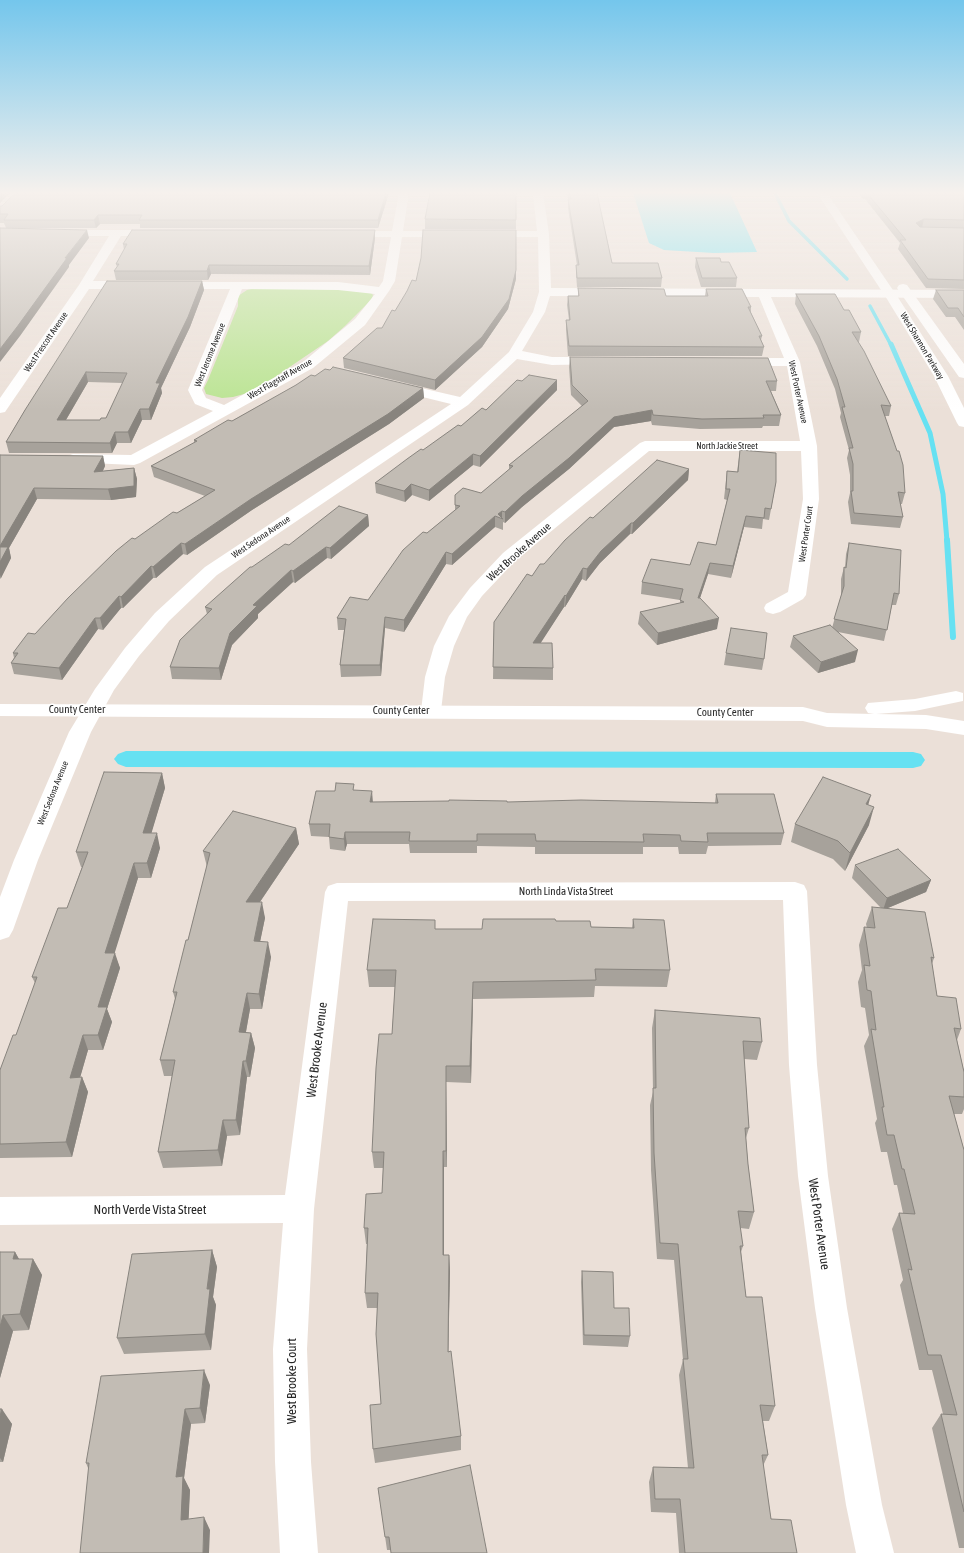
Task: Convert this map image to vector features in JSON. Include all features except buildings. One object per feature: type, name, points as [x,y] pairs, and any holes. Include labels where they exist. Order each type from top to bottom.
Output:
[{"type":"street","name":"West Prescott Avenue","points":[[1,408],[85,286],[97,265]]},
{"type":"street","name":"West Flagstaff Avenue","points":[[55,459],[134,460],[308,365],[360,322],[389,281],[392,265]]},
{"type":"street","name":"West Sedona Avenue","points":[[0,930],[26,860],[65,764],[91,710],[104,689],[132,652],[162,617],[210,571],[463,402],[514,354],[539,312],[545,292],[544,265]]},
{"type":"street","name":"West Shannon Parkway","points":[[871,265],[941,376],[964,423]]},
{"type":"street","name":"West Shannon Parkway","points":[[895,276],[906,294],[964,374]]},
{"type":"street","points":[[85,286],[146,286]]},
{"type":"street","points":[[162,286],[338,286],[383,291]]},
{"type":"street","name":"West Jerome Avenue","points":[[224,410],[200,401],[195,390],[238,286]]},
{"type":"street","points":[[545,292],[964,294]]},
{"type":"street","name":"West Porter Avenue","points":[[764,294],[793,362],[809,446]]},
{"type":"street","points":[[514,354],[552,361],[614,361]]},
{"type":"street","points":[[731,362],[793,362]]},
{"type":"street","points":[[308,365],[323,368]]},
{"type":"street","points":[[385,384],[463,402]]},
{"type":"street","name":"North Jackie Street","points":[[645,446],[809,446]]},
{"type":"street","name":"West Brooke Avenue","points":[[431,711],[435,677],[449,632],[458,616],[476,592],[509,557],[645,446]]},
{"type":"street","name":"West Porter Court","points":[[773,608],[796,595],[811,499],[809,446]]},
{"type":"street","points":[[960,693],[955,704],[956,712],[964,723]]},
{"type":"street","name":"County Center","points":[[803,714],[824,709],[892,708],[915,705],[960,693]]},
{"type":"street","name":"County Center","points":[[0,710],[803,714],[827,720],[926,722],[964,728]]},
{"type":"street","name":"West Porter Avenue","points":[[795,891],[803,1065],[813,1176],[830,1308],[864,1505],[874,1553]]},
{"type":"street","name":"North Linda Vista Street","points":[[337,892],[795,891]]},
{"type":"street","name":"West Brooke Avenue","points":[[299,1209],[337,892]]},
{"type":"street","name":"North Verde Vista Street","points":[[0,1211],[299,1209]]},
{"type":"street","name":"West Brooke Court","points":[[299,1209],[290,1349],[293,1462],[299,1553]]},
{"type":"green space","points":[[256,288],[355,289],[371,293],[373,295],[372,299],[328,341],[269,381],[244,394],[233,397],[222,398],[206,394],[204,388],[238,306],[238,296],[247,290]]},
{"type":"waterway","points":[[833,265],[847,279]]},
{"type":"waterway","points":[[870,306],[891,345]]},
{"type":"waterway","points":[[891,344],[930,433],[943,494],[947,541]]},
{"type":"waterway","points":[[947,540],[953,637]]},
{"type":"waterway","points":[[126,759],[913,760]]}]
